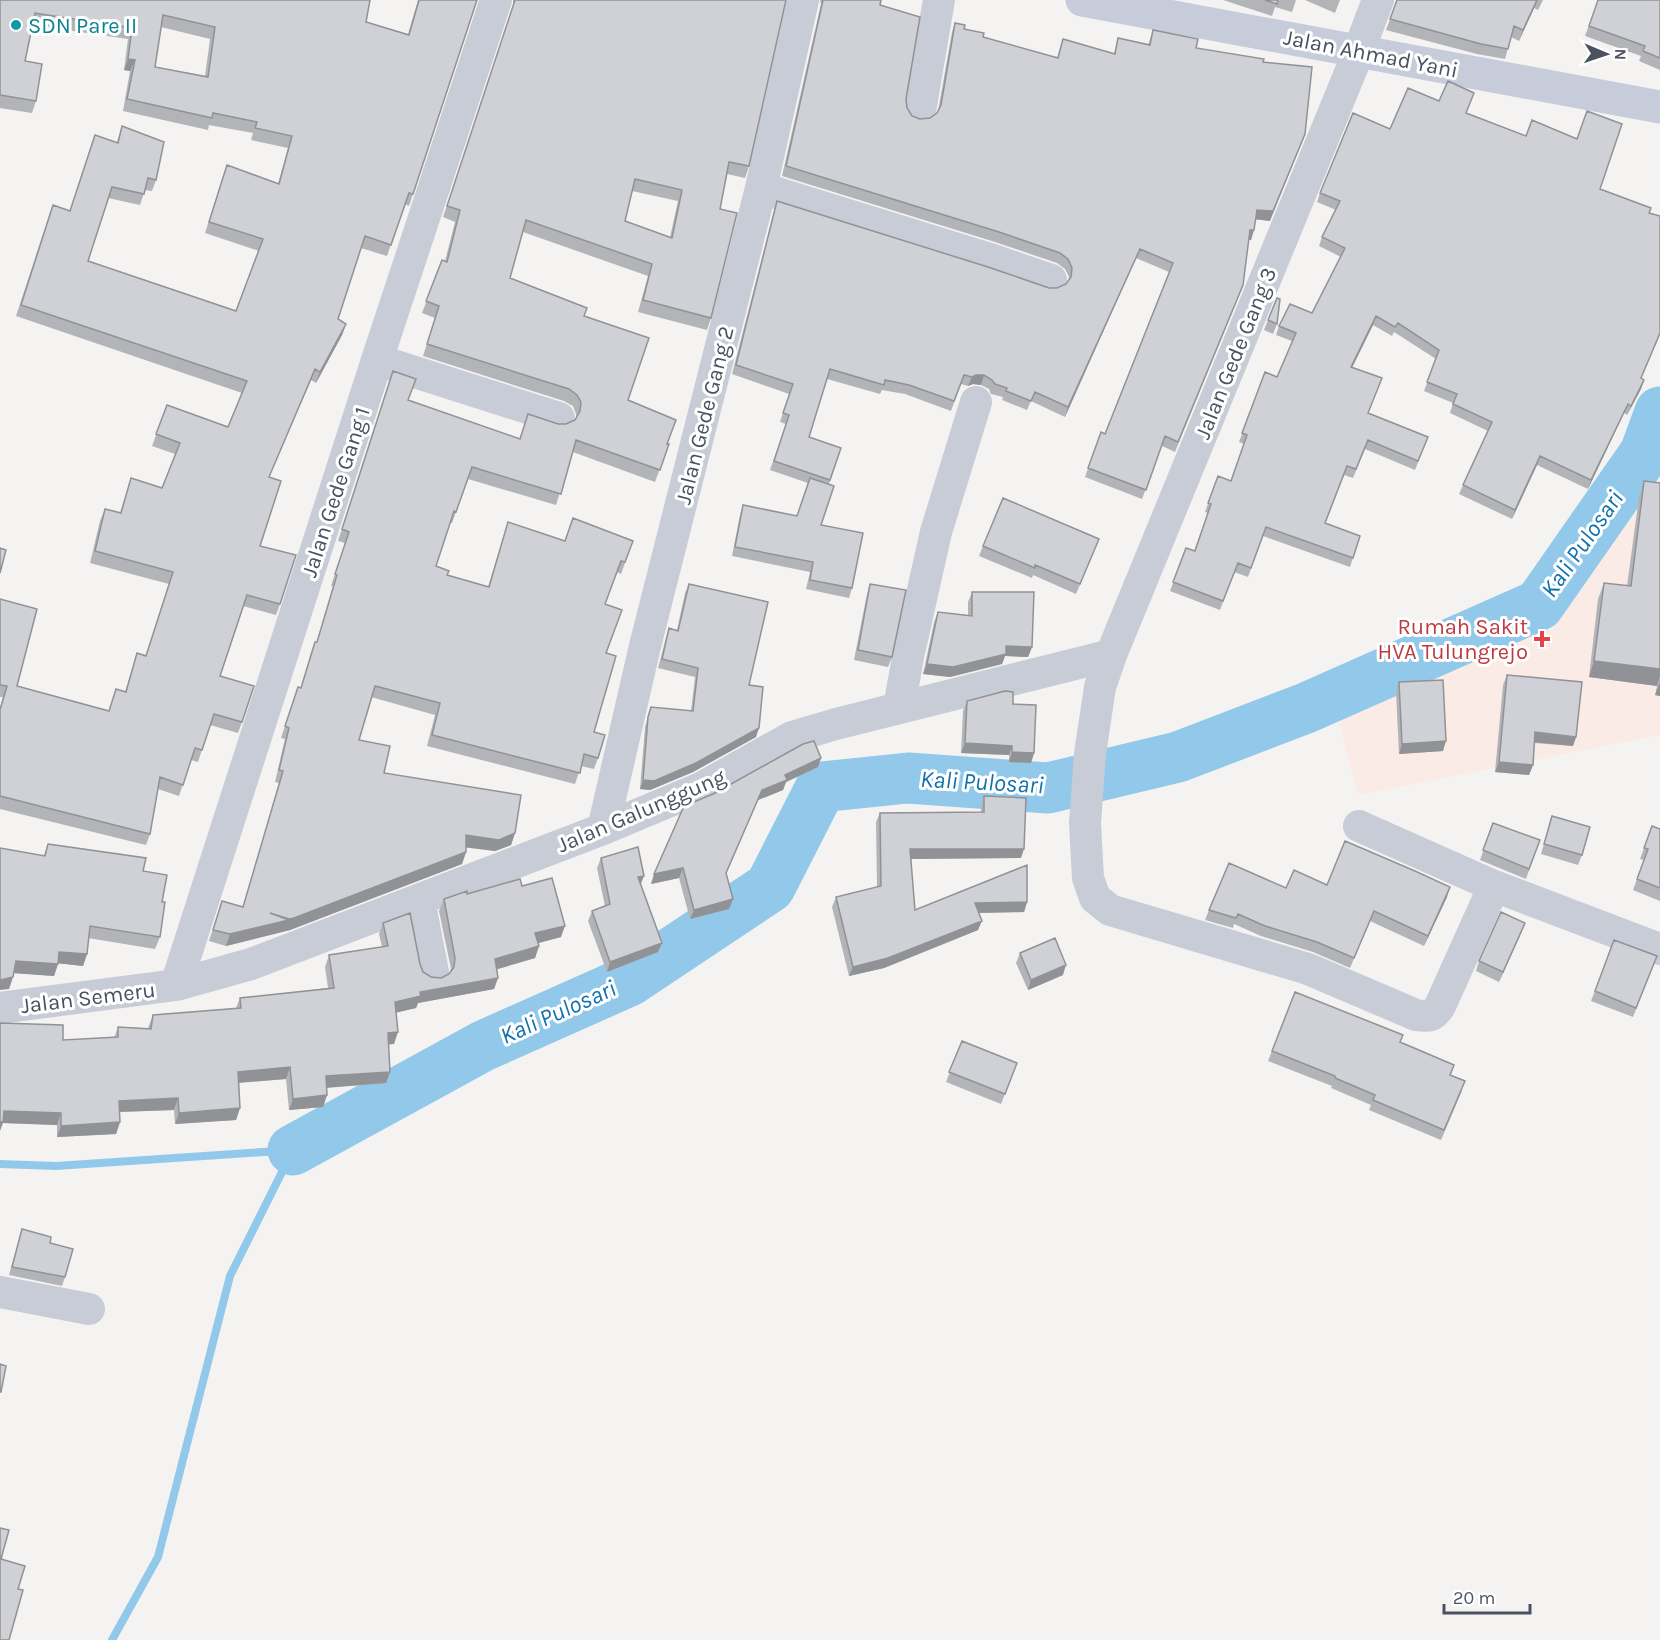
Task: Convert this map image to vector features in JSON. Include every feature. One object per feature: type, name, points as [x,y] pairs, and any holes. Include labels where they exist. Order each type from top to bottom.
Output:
[{"type":"main road","name":"Jalan Ahmad Yani","points":[[1082,0],[1658,107]]},
{"type":"street","name":"Jalan Gede Gang 1","points":[[176,985],[377,360],[496,0]]},
{"type":"street","name":"Jalan Gede Gang 2","points":[[603,829],[645,646],[761,188],[803,0]]},
{"type":"street","points":[[920,111],[939,0]]},
{"type":"street","name":"Jalan Gede Gang 3","points":[[1378,0],[1100,687],[1090,754],[1085,823],[1092,888],[1110,910],[1308,969],[1416,1016],[1430,1017],[1440,1006],[1494,886]]},
{"type":"street","points":[[761,188],[1051,280]]},
{"type":"street","points":[[377,360],[559,418]]},
{"type":"street","points":[[899,708],[936,532],[976,402]]},
{"type":"street","name":"Jalan Galunggung","points":[[176,985],[251,964],[603,829],[701,788],[792,737],[1111,656]]},
{"type":"street","points":[[1359,826],[1494,886],[1660,949]]},
{"type":"street","points":[[419,900],[433,972]]},
{"type":"street","name":"Jalan Semeru","points":[[0,1008],[176,985]]},
{"type":"street","points":[[0,1292],[89,1309]]},
{"type":"shaded area","name":"Rumah Sakit HVA Tulungrejo","points":[[1660,415],[1660,735],[1358,795],[1329,685],[1520,594]]},
{"type":"building","points":[[0,0],[370,0],[366,22],[409,35],[419,0],[477,0],[413,194],[409,193],[391,245],[365,236],[338,319],[346,324],[320,372],[315,369],[269,477],[281,481],[260,546],[296,555],[280,604],[247,595],[220,676],[254,686],[242,722],[214,714],[202,750],[195,748],[183,785],[160,777],[150,834],[0,796],[0,710],[7,686],[0,685],[0,599],[37,609],[17,686],[109,711],[116,689],[126,692],[137,653],[146,656],[173,572],[95,551],[105,509],[121,513],[131,478],[162,488],[180,443],[156,434],[167,405],[228,427],[247,381],[21,305],[53,205],[70,211],[95,135],[118,143],[122,126],[164,142],[156,180],[148,178],[144,194],[112,187],[88,261],[236,311],[263,239],[209,222],[227,165],[279,184],[292,136],[255,128],[257,122],[213,113],[212,118],[127,99],[135,60],[128,59],[132,28],[35,13],[25,61],[42,64],[36,101],[0,95]],"holes":[[[163,15],[215,27],[208,77],[155,67]]]},
{"type":"building","points":[[515,0],[786,0],[749,166],[729,162],[720,209],[737,213],[711,318],[643,300],[652,264],[526,220],[510,278],[587,308],[584,316],[649,338],[628,400],[676,420],[660,470],[576,440],[561,494],[472,467],[456,512],[454,511],[436,566],[449,571],[447,575],[489,587],[508,522],[565,541],[573,518],[633,541],[625,562],[621,561],[605,604],[622,610],[606,653],[616,656],[594,732],[605,735],[598,758],[584,754],[580,773],[432,735],[440,703],[375,686],[359,740],[390,746],[384,773],[521,795],[515,833],[499,840],[466,835],[466,852],[294,918],[289,919],[270,913],[289,920],[230,934],[213,930],[222,901],[243,907],[283,771],[279,770],[289,728],[285,726],[298,687],[301,688],[315,642],[317,642],[349,532],[342,529],[393,371],[416,379],[408,400],[520,439],[528,414],[558,424],[566,424],[575,420],[580,411],[581,402],[577,395],[569,389],[427,344],[439,306],[426,301],[442,260],[447,262],[460,210],[447,206]],"holes":[[[635,179],[682,190],[672,238],[625,221]]]},
{"type":"building","points":[[823,0],[881,0],[880,5],[920,17],[906,99],[907,108],[912,116],[920,119],[930,118],[937,113],[941,105],[955,23],[965,25],[964,29],[984,33],[983,37],[1058,58],[1063,39],[1115,54],[1118,38],[1150,45],[1153,30],[1198,39],[1196,48],[1264,59],[1263,62],[1312,67],[1305,134],[1273,211],[1257,210],[1254,230],[1250,230],[1243,285],[1178,442],[1165,436],[1146,490],[1088,468],[1101,432],[1105,434],[1173,263],[1140,249],[1068,407],[1035,392],[1031,401],[1006,391],[1007,388],[995,384],[984,375],[972,377],[964,375],[954,401],[909,385],[885,380],[884,385],[830,369],[809,437],[841,448],[830,480],[774,461],[789,415],[783,413],[793,384],[736,365],[777,201],[1049,288],[1057,288],[1066,284],[1071,277],[1072,268],[1068,259],[1060,253],[786,166]]},
{"type":"building","points":[[1265,0],[1278,0],[1277,4]]},
{"type":"building","points":[[1397,0],[1537,0],[1523,30],[1514,26],[1508,49],[1481,44],[1390,19]]},
{"type":"building","points":[[1598,0],[1660,0],[1660,58],[1643,51],[1645,46],[1589,26]]},
{"type":"building","points":[[1448,81],[1474,93],[1466,113],[1526,136],[1532,120],[1577,139],[1587,111],[1622,124],[1600,189],[1651,208],[1649,213],[1660,216],[1660,333],[1641,378],[1644,380],[1631,406],[1628,404],[1591,480],[1540,456],[1515,510],[1463,485],[1492,422],[1453,404],[1457,394],[1427,382],[1439,350],[1398,323],[1395,327],[1376,316],[1351,367],[1382,378],[1368,413],[1428,437],[1418,461],[1368,440],[1356,469],[1347,466],[1325,523],[1360,536],[1353,558],[1266,527],[1251,568],[1238,563],[1223,601],[1173,582],[1186,548],[1195,551],[1218,476],[1231,481],[1247,435],[1242,433],[1265,372],[1277,377],[1296,333],[1279,326],[1290,304],[1312,313],[1345,248],[1322,237],[1340,201],[1320,193],[1353,113],[1390,129],[1408,88],[1439,101]]},
{"type":"building","points":[[1277,298],[1280,299],[1277,324],[1268,320]]},
{"type":"building","points":[[810,478],[834,486],[821,525],[863,533],[852,588],[810,580],[813,562],[735,547],[743,505],[797,516]]},
{"type":"building","points":[[1644,481],[1660,483],[1660,669],[1594,661],[1604,583],[1631,586]]},
{"type":"building","points":[[1003,498],[1099,539],[1080,584],[983,546]]},
{"type":"building","points":[[0,548],[6,550],[0,573]]},
{"type":"building","points":[[689,584],[768,602],[749,685],[763,687],[759,728],[696,763],[654,781],[643,780],[648,717],[651,707],[693,711],[698,668],[662,659],[669,628],[678,631]]},
{"type":"building","points":[[870,584],[906,590],[892,657],[858,650]]},
{"type":"building","points":[[972,592],[1034,592],[1032,647],[1006,646],[1006,654],[953,667],[927,664],[938,612],[972,616]]},
{"type":"building","points":[[1507,675],[1582,682],[1576,737],[1535,732],[1533,765],[1499,762]]},
{"type":"building","points":[[1443,680],[1446,741],[1402,744],[1399,682]]},
{"type":"building","points":[[1005,691],[1013,692],[1013,704],[1036,705],[1034,753],[1012,752],[1012,746],[965,743],[967,701]]},
{"type":"building","points":[[814,741],[821,758],[785,775],[787,780],[762,790],[726,873],[733,899],[694,910],[683,868],[654,874],[684,806],[713,794],[803,744]]},
{"type":"building","points":[[984,796],[1026,798],[1024,849],[910,849],[915,910],[1027,865],[1027,902],[975,903],[982,921],[888,958],[853,967],[836,897],[881,886],[880,813],[984,812]]},
{"type":"building","points":[[1552,816],[1590,827],[1582,855],[1544,844]]},
{"type":"building","points":[[1493,823],[1540,840],[1529,869],[1483,850]]},
{"type":"building","points":[[1652,826],[1660,829],[1660,888],[1637,879],[1648,849],[1644,848]]},
{"type":"building","points":[[1345,841],[1450,887],[1428,936],[1374,911],[1354,958],[1317,942],[1265,926],[1238,914],[1236,918],[1209,910],[1229,863],[1286,888],[1294,870],[1327,885]]},
{"type":"building","points":[[48,844],[146,858],[143,871],[167,875],[162,902],[165,902],[160,937],[90,926],[87,954],[59,952],[58,964],[16,961],[13,977],[0,980],[0,848],[45,856]]},
{"type":"building","points":[[638,847],[644,876],[638,877],[662,943],[610,962],[592,911],[610,904],[601,858]]},
{"type":"building","points":[[552,878],[565,926],[535,933],[539,946],[495,959],[498,978],[420,992],[421,996],[395,1002],[398,1032],[388,1033],[390,1072],[326,1076],[327,1095],[293,1099],[290,1067],[238,1072],[240,1108],[179,1113],[178,1098],[119,1101],[120,1122],[61,1126],[61,1113],[4,1111],[3,1122],[0,1122],[0,1023],[63,1025],[63,1040],[118,1037],[118,1027],[151,1029],[153,1015],[241,1008],[240,998],[334,988],[329,955],[388,946],[383,923],[410,913],[423,972],[431,977],[441,978],[449,974],[454,967],[455,958],[444,899],[467,891],[467,894],[520,879],[522,886]]},
{"type":"building","points":[[1501,912],[1525,923],[1503,972],[1479,961]]},
{"type":"building","points":[[1055,938],[1066,965],[1031,980],[1020,953]]},
{"type":"building","points":[[1614,940],[1657,956],[1636,1008],[1595,991]]},
{"type":"building","points":[[1295,992],[1403,1035],[1400,1042],[1454,1065],[1450,1075],[1465,1081],[1444,1130],[1373,1100],[1375,1095],[1335,1078],[1335,1076],[1272,1051]]},
{"type":"building","points":[[962,1041],[1017,1063],[1005,1094],[949,1072]]},
{"type":"building","points":[[22,1229],[51,1237],[50,1243],[73,1249],[65,1277],[12,1267]]},
{"type":"building","points":[[0,1364],[6,1366],[1,1392],[0,1392]]},
{"type":"building","points":[[0,1528],[9,1530],[1,1559],[25,1566],[18,1589],[23,1590],[9,1640],[0,1640]]},
{"type":"waterway","name":"Kali Pulosari","points":[[293,1150],[483,1046],[629,981],[770,887],[821,787],[908,778],[1048,788],[1178,757],[1306,708],[1539,605],[1645,453],[1660,412]]},
{"type":"waterway","points":[[0,1164],[56,1166],[293,1150]]},
{"type":"waterway","points":[[112,1640],[158,1557],[230,1276],[293,1150]]},
{"type":"place","name":"SDN Pare II","points":[[16,25]]},
{"type":"place","name":"Rumah Sakit HVA Tulungrejo","points":[[1542,639]]}]
